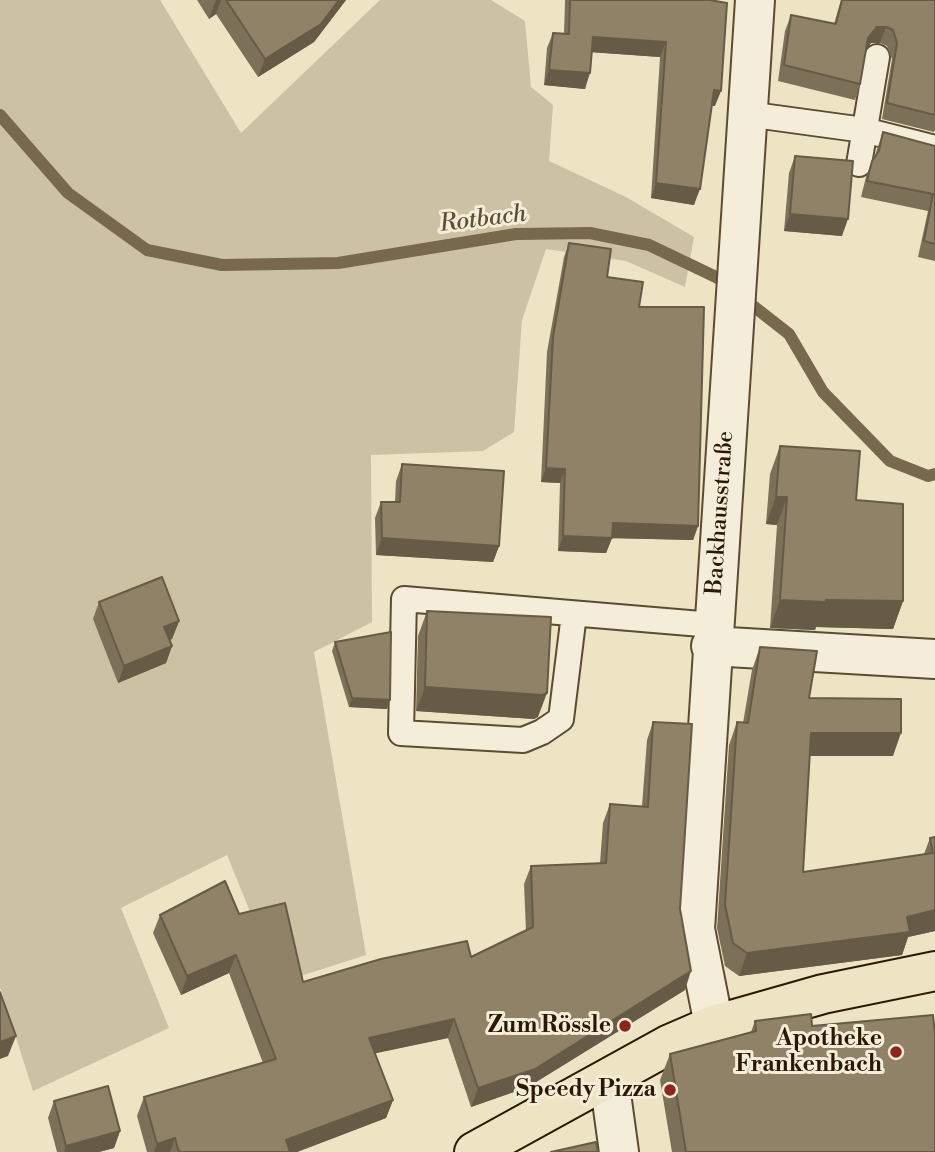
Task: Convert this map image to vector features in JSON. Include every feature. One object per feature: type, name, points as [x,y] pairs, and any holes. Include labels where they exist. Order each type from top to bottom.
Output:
[{"type":"main road","points":[[474,1152],[670,1044],[714,1025],[823,994],[935,971]]},
{"type":"street","name":"Backhausstraße","points":[[714,1025],[695,937],[712,636],[755,0]]},
{"type":"street","points":[[712,636],[935,659]]},
{"type":"street","points":[[609,1079],[619,1152]]},
{"type":"lane","points":[[859,164],[877,57]]},
{"type":"lane","points":[[747,114],[864,130],[935,148]]},
{"type":"lane","points":[[575,614],[561,719],[542,732],[523,740],[401,733],[404,599],[575,614],[712,636]]},
{"type":"shaded area","points":[[0,0],[160,0],[241,133],[380,0],[491,0],[525,21],[531,87],[553,105],[549,161],[626,197],[694,237],[685,287],[626,261],[546,249],[522,320],[514,432],[483,451],[371,455],[372,622],[314,652],[366,955],[279,983],[227,855],[121,908],[169,1028],[33,1091],[0,987]]},
{"type":"building","points":[[226,0],[339,0],[321,24],[265,59]]},
{"type":"building","points":[[570,0],[710,0],[727,3],[721,91],[714,90],[700,189],[656,183],[666,42],[593,37],[590,73],[549,70],[553,33],[569,34]]},
{"type":"building","points":[[842,0],[935,0],[935,115],[887,103],[897,43],[893,30],[886,27],[877,27],[868,38],[860,84],[784,65],[791,15],[836,24]]},
{"type":"building","points":[[883,132],[935,146],[935,244],[924,241],[933,194],[867,181]]},
{"type":"building","points":[[795,156],[853,161],[848,219],[790,214]]},
{"type":"building","points":[[569,243],[611,249],[607,277],[643,282],[639,307],[704,307],[698,526],[613,523],[612,538],[563,536],[565,469],[546,468],[553,337]]},
{"type":"building","points":[[780,446],[860,451],[856,500],[903,504],[903,601],[780,600],[787,497],[776,497]]},
{"type":"building","points":[[402,464],[504,471],[499,546],[382,538],[381,502],[400,502]]},
{"type":"building","points":[[162,577],[179,621],[164,627],[172,646],[124,666],[99,602]]},
{"type":"building","points":[[427,611],[551,617],[547,693],[542,695],[425,687]]},
{"type":"building","points":[[391,632],[390,700],[352,698],[335,642]]},
{"type":"building","points":[[760,647],[817,651],[809,698],[901,699],[901,733],[811,733],[803,872],[933,853],[930,838],[935,837],[935,910],[907,917],[910,932],[747,953],[733,943],[725,905],[737,722],[748,723]]},
{"type":"building","points":[[653,722],[692,724],[680,909],[691,971],[535,1069],[478,1088],[454,1019],[369,1038],[393,1100],[286,1140],[290,1152],[179,1152],[175,1138],[157,1144],[144,1097],[276,1059],[236,955],[187,976],[160,915],[225,881],[239,914],[285,903],[303,982],[381,959],[467,941],[471,957],[533,927],[531,866],[606,863],[610,804],[648,807]]},
{"type":"building","points":[[0,992],[16,1036],[0,1042]]},
{"type":"building","points":[[811,1014],[812,1026],[933,1015],[935,1152],[686,1152],[670,1054],[756,1031],[755,1021]]},
{"type":"building","points":[[108,1086],[120,1131],[66,1146],[54,1101]]},
{"type":"building","points":[[596,1142],[598,1152],[551,1152]]},
{"type":"waterway","name":"Rotbach","points":[[0,115],[68,193],[147,250],[222,265],[338,263],[516,234],[590,233],[649,245],[718,278],[729,287]]},
{"type":"waterway","name":"Rotbach","points":[[743,298],[789,334],[823,392],[890,461],[928,476],[935,474]]},
{"type":"place","name":"Zum Rössle","points":[[625,1026]]},
{"type":"place","name":"Apotheke Frankenbach","points":[[896,1052]]},
{"type":"place","name":"Speedy Pizza","points":[[670,1090]]}]
